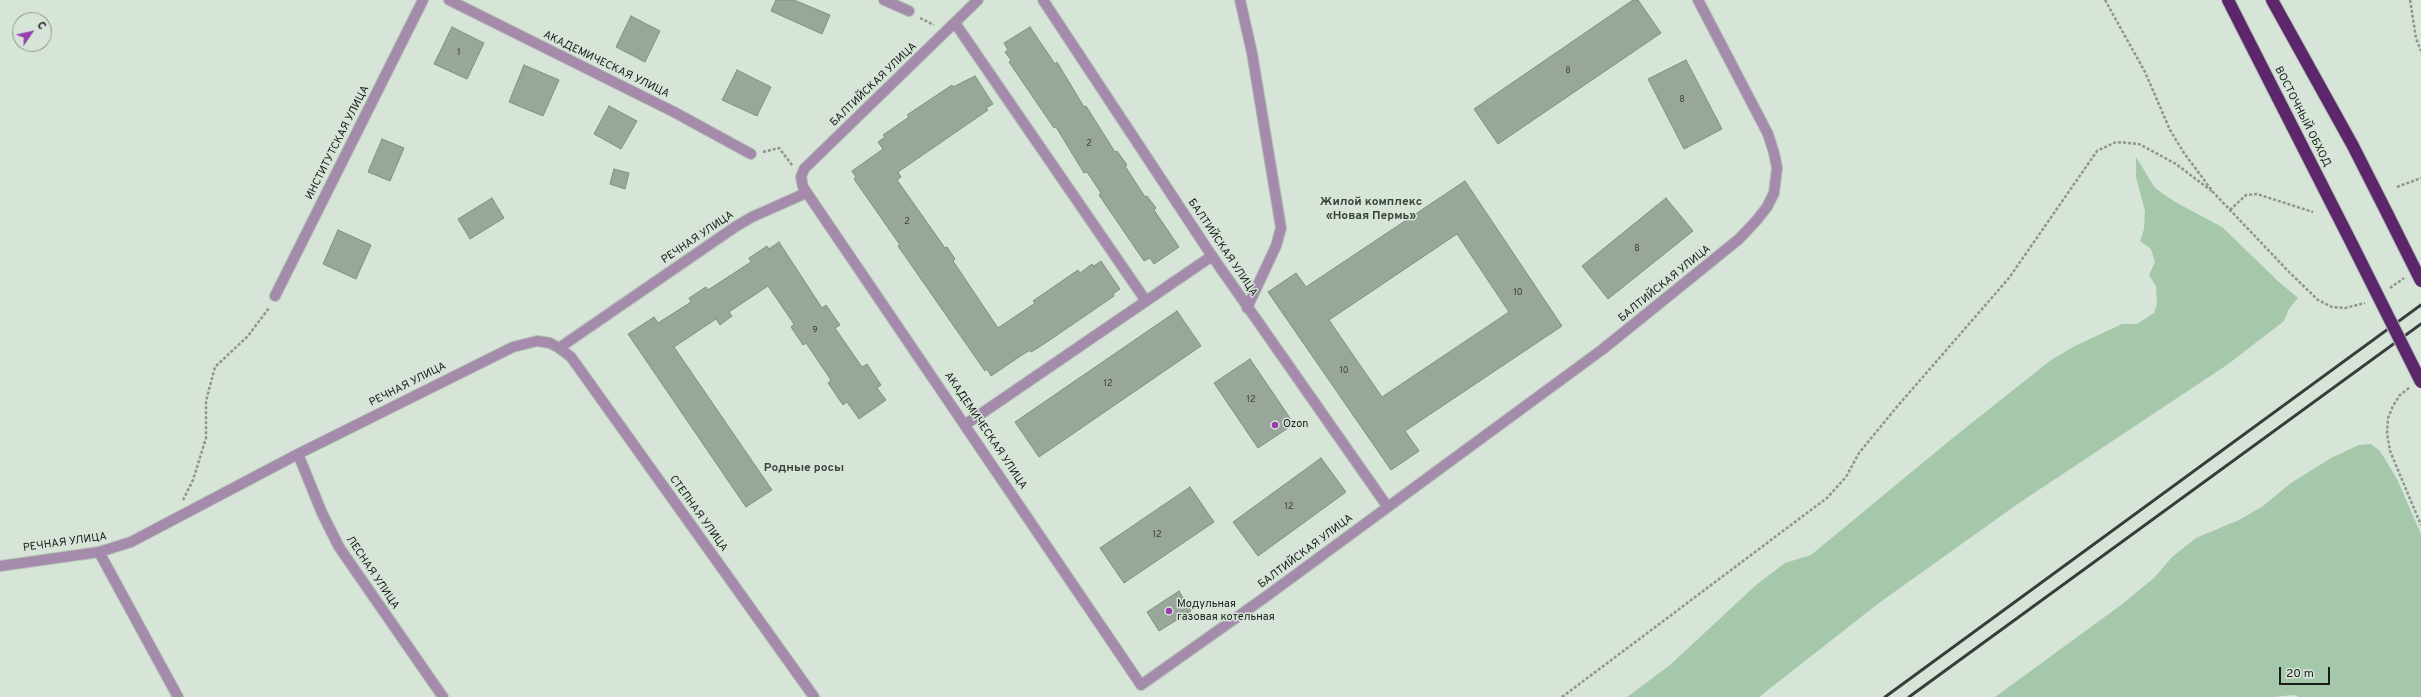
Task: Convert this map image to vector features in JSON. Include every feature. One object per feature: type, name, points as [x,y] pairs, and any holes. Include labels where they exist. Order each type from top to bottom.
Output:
[{"type":"highway","name":"ВОСТОЧНЫЙ ОБХОД","points":[[2228,0],[2353,246],[2416,384]]},
{"type":"highway","points":[[2272,0],[2353,146],[2421,281]]},
{"type":"street","name":"ИНСТИТУТСКАЯ УЛИЦА","points":[[275,296],[423,0]]},
{"type":"street","name":"АКАДЕМИЧЕСКАЯ УЛИЦА","points":[[449,0],[674,112],[751,154]]},
{"type":"street","points":[[884,0],[908,12]]},
{"type":"street","name":"БАЛТИЙСКАЯ УЛИЦА","points":[[801,177],[804,169],[978,0]]},
{"type":"street","name":"БАЛТИЙСКАЯ УЛИЦА","points":[[1042,0],[1247,308],[1387,506]]},
{"type":"street","points":[[1240,0],[1252,53],[1281,228],[1276,246],[1247,308]]},
{"type":"street","name":"БАЛТИЙСКАЯ УЛИЦА","points":[[1141,685],[1264,598],[1387,506],[1603,349],[1739,239],[1767,207],[1776,183],[1774,153],[1768,134],[1698,0]]},
{"type":"street","points":[[955,23],[1146,301]]},
{"type":"street","points":[[801,177],[806,193]]},
{"type":"street","name":"АКАДЕМИЧЕСКАЯ УЛИЦА","points":[[806,193],[966,424],[1141,685]]},
{"type":"street","name":"РЕЧНАЯ УЛИЦА","points":[[0,566],[99,552],[148,534],[298,454],[512,347],[537,341],[550,343],[559,348],[735,227],[752,217],[806,193]]},
{"type":"street","points":[[966,424],[1212,256]]},
{"type":"street","name":"СТЕПНАЯ УЛИЦА","points":[[559,348],[571,356],[814,697]]},
{"type":"street","name":"ЛЕСНАЯ УЛИЦА","points":[[298,454],[339,547],[443,697]]},
{"type":"street","points":[[99,552],[178,697]]},
{"type":"path","points":[[2105,0],[2145,72],[2170,130],[2184,153],[2213,192],[2318,300],[2332,307],[2345,308],[2373,300]]},
{"type":"path","points":[[2410,0],[2416,38],[2421,51]]},
{"type":"path","points":[[908,12],[946,32]]},
{"type":"path","points":[[1562,697],[1827,498],[1846,477],[1859,453],[1895,409],[2009,278],[2097,151],[2116,142],[2139,144],[2176,164],[2213,192]]},
{"type":"path","points":[[751,154],[779,148],[801,177]]},
{"type":"path","points":[[2397,187],[2421,178]]},
{"type":"path","points":[[2230,210],[2246,195],[2257,194],[2313,212]]},
{"type":"path","points":[[2385,292],[2408,275]]},
{"type":"path","points":[[182,501],[193,480],[206,438],[206,401],[215,367],[248,336],[266,315],[275,296]]},
{"type":"path","points":[[2416,384],[2400,395],[2393,406],[2388,418],[2387,433],[2390,451],[2421,525]]},
{"type":"green space","points":[[2136,157],[2155,188],[2175,202],[2222,227],[2279,282],[2298,298],[2289,309],[2284,321],[2227,365],[2019,503],[1879,603],[1759,697],[1627,697],[1670,665],[1756,585],[1785,563],[1811,555],[1954,437],[2051,360],[2075,346],[2122,324],[2137,324],[2154,313],[2157,304],[2156,286],[2149,275],[2155,262],[2151,249],[2140,241],[2144,229],[2145,211],[2136,177]]},
{"type":"green space","points":[[2371,444],[2380,451],[2397,479],[2421,534],[2421,697],[2299,697],[2294,695],[2272,697],[1995,697],[2121,605],[2154,578],[2172,557],[2196,538],[2239,520],[2263,506],[2291,483],[2331,458],[2359,445]]},
{"type":"building","points":[[776,0],[794,0],[830,15],[822,34],[771,11]]},
{"type":"building","points":[[1633,0],[1638,0],[1661,33],[1498,144],[1474,109]]},
{"type":"building","points":[[631,16],[660,31],[645,62],[616,47]]},
{"type":"building","points":[[452,27],[484,43],[467,79],[434,64]]},
{"type":"building","points":[[1030,27],[1055,64],[1057,62],[1084,107],[1086,106],[1115,152],[1117,151],[1127,165],[1125,166],[1145,197],[1147,196],[1156,208],[1154,210],[1179,247],[1154,264],[1150,258],[1144,261],[1099,195],[1101,193],[1087,172],[1084,173],[1056,127],[1054,128],[1009,62],[1011,60],[1005,52],[1008,50],[1004,43]]},
{"type":"building","points":[[1686,60],[1722,129],[1684,149],[1648,79]]},
{"type":"building","points":[[524,65],[559,80],[543,116],[509,102]]},
{"type":"building","points":[[737,70],[771,87],[757,116],[722,100]]},
{"type":"building","points":[[975,76],[993,104],[986,108],[988,110],[898,172],[901,177],[897,180],[945,248],[947,247],[955,259],[953,261],[998,328],[1035,303],[1033,301],[1078,270],[1080,273],[1092,264],[1094,266],[1101,261],[1120,289],[1113,294],[1114,296],[1044,344],[1031,352],[1030,350],[991,376],[987,369],[985,371],[898,246],[900,245],[854,179],[856,177],[852,171],[883,149],[878,142],[885,137],[883,135],[909,117],[907,115],[952,85],[953,87]]},
{"type":"building","points":[[609,106],[637,121],[621,149],[594,134]]},
{"type":"building","points":[[382,139],[404,148],[390,181],[368,172]]},
{"type":"building","points":[[614,169],[629,173],[625,189],[610,184]]},
{"type":"building","points":[[1465,181],[1562,326],[1405,431],[1419,451],[1391,470],[1268,292],[1296,273],[1306,287]],"holes":[[[1457,234],[1509,312],[1382,397],[1329,320]]]},
{"type":"building","points":[[492,198],[504,218],[470,239],[458,219]]},
{"type":"building","points":[[1666,198],[1693,231],[1608,299],[1582,266]]},
{"type":"building","points":[[338,230],[371,245],[356,279],[323,264]]},
{"type":"building","points":[[779,242],[822,308],[826,305],[840,325],[835,328],[862,367],[867,364],[881,385],[877,388],[886,400],[859,419],[847,402],[843,405],[828,383],[831,380],[806,343],[803,345],[791,327],[794,324],[768,286],[729,312],[732,316],[720,325],[716,319],[674,347],[772,490],[746,507],[628,334],[654,317],[658,323],[691,302],[689,298],[706,287],[708,290],[751,262],[749,258],[767,246],[769,249]]},
{"type":"building","points":[[1177,311],[1201,346],[1039,457],[1015,422]]},
{"type":"building","points":[[1250,359],[1294,424],[1258,448],[1214,383]]},
{"type":"building","points":[[1321,458],[1346,492],[1258,556],[1233,522]]},
{"type":"building","points":[[1190,487],[1214,522],[1124,583],[1100,548]]},
{"type":"building","name":"Модульная газовая котельная","points":[[1179,591],[1191,611],[1159,631],[1147,612]]},
{"type":"railway","points":[[1885,697],[2421,305]]},
{"type":"railway","points":[[1909,697],[2421,324]]},
{"type":"place","name":"Ozon","points":[[1275,425]]},
{"type":"place","name":"Модульная газовая котельная","points":[[1169,611]]},
{"type":"district","name":"Жилой комплекс «Новая Пермь»","points":[[1371,210]]},
{"type":"district","name":"Родные росы","points":[[804,469]]}]
